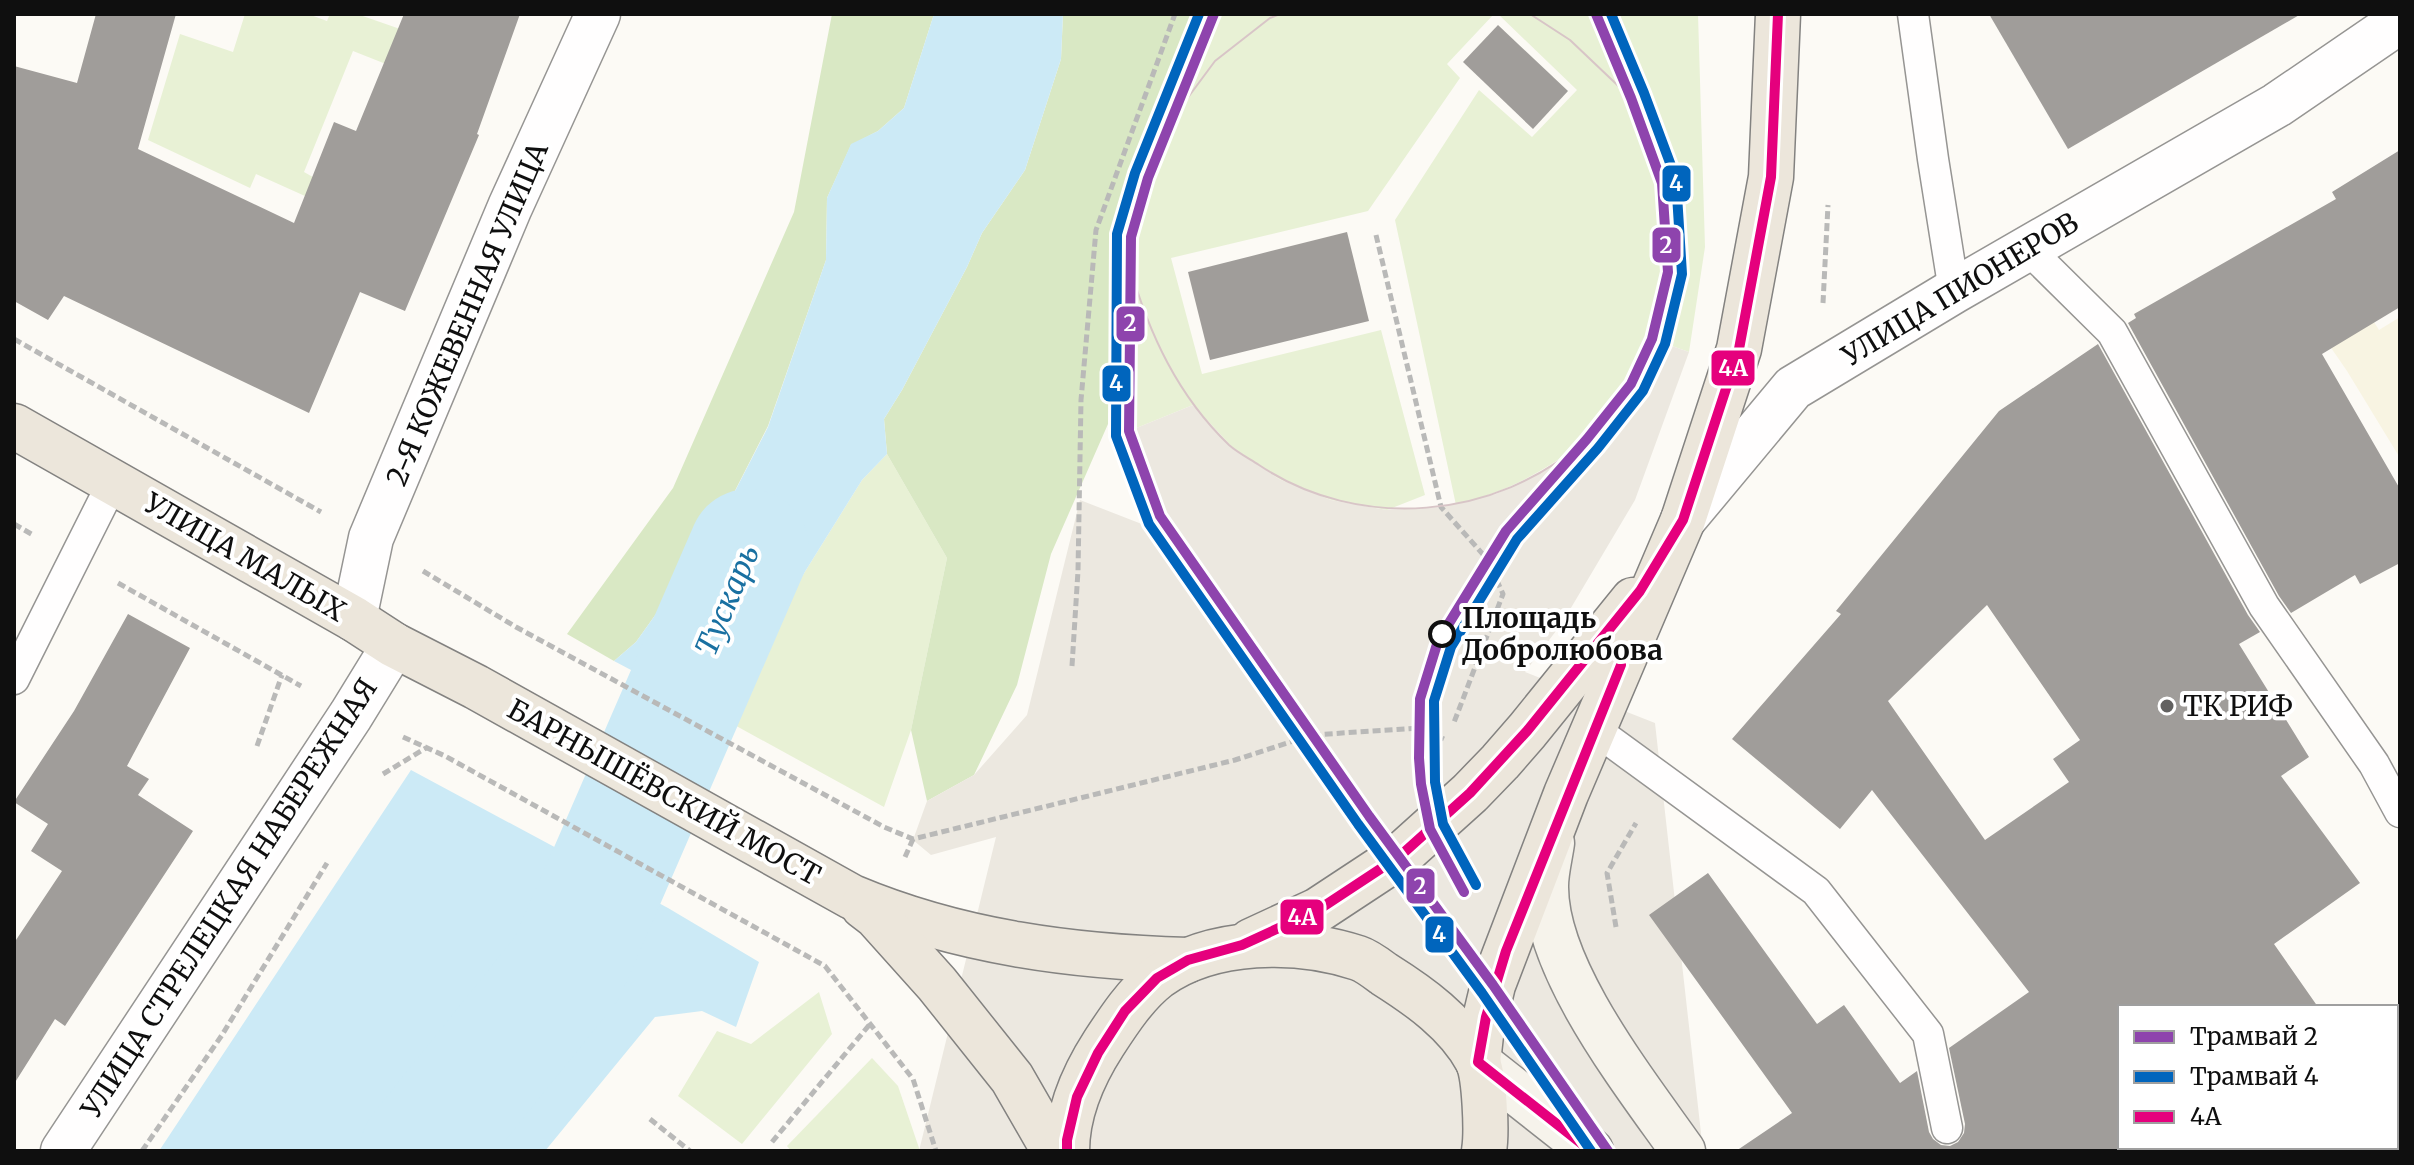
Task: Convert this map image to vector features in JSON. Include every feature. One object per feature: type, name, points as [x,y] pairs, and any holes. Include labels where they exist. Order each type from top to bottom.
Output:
[{"type":"main road","points":[[1484,1151],[1486,1137],[1478,1062],[1493,985],[1554,826],[1683,520],[1739,349],[1771,177],[1778,14]]},
{"type":"main road","name":"УЛИЦА МАЛЫХ","points":[[14,426],[354,619],[394,645],[476,687]]},
{"type":"main road","points":[[1067,1151],[1077,1097],[1098,1053],[1135,1000],[1157,978],[1188,960],[1242,945],[1318,910],[1400,856],[1470,793],[1527,731],[1640,591],[1683,520]]},
{"type":"main road","name":"БАРНЫШЁВСКИЙ МОСТ","points":[[476,687],[852,897]]},
{"type":"main road","points":[[1554,826],[1546,886],[1557,943],[1591,1015],[1683,1151]]},
{"type":"main road","points":[[852,897],[958,933],[1043,950],[1188,960]]},
{"type":"main road","points":[[852,897],[876,916],[937,984],[1012,1078],[1054,1151]]},
{"type":"main road","points":[[1242,945],[1302,946],[1361,959],[1418,995],[1455,1031],[1478,1062],[1591,1151]]},
{"type":"street","name":"2-Я КОЖЕВЕННАЯ УЛИЦА","points":[[354,619],[371,538],[510,207],[598,14]]},
{"type":"street","name":"УЛИЦА ПИОНЕРОВ","points":[[1683,520],[1793,388],[2027,248],[2277,105],[2400,21]]},
{"type":"street","name":"УЛИЦА СТРЕЛЕЦКАЯ НАБЕРЕЖНАЯ","points":[[63,1151],[394,645]]},
{"type":"lane","points":[[1913,14],[1954,291]]},
{"type":"lane","points":[[2027,248],[2112,332],[2264,606],[2374,764],[2400,812]]},
{"type":"lane","points":[[14,679],[113,482]]},
{"type":"lane","points":[[1594,729],[1816,891],[1928,1034],[1947,1128]]},
{"type":"path","points":[[1072,666],[1078,571],[1081,400],[1096,230],[1175,14]]},
{"type":"path","points":[[1376,235],[1441,507],[1487,559],[1503,594],[1453,725]]},
{"type":"path","points":[[14,339],[371,538],[516,627],[884,827]]},
{"type":"path","points":[[14,524],[351,715]]},
{"type":"path","points":[[376,778],[427,748]]},
{"type":"path","points":[[445,756],[825,966],[913,1079],[936,1151]]},
{"type":"path","points":[[142,1151],[222,1035],[331,857]]},
{"type":"path","points":[[772,1142],[870,1024]]},
{"type":"path","points":[[650,1119],[690,1151]]},
{"type":"shaded area","points":[[2324,242],[2379,330],[2400,317],[2400,458],[2347,371],[2278,271]]},
{"type":"shaded area","name":"Площадь Добролюбова","points":[[1652,339],[1689,352],[1635,500],[1562,623],[1525,672],[1655,723],[1703,1151],[919,1151],[996,837],[931,855],[913,840],[927,801],[974,775],[1027,715],[1080,500],[1152,528],[1160,516],[1129,431],[1193,405],[1232,447],[1279,479],[1331,500],[1387,510],[1441,507],[1496,494],[1544,471],[1587,439],[1631,384]]},
{"type":"green space","points":[[245,14],[308,14],[327,21],[330,14],[357,14],[492,61],[477,100],[353,51],[304,172],[334,189],[325,205],[256,174],[250,188],[148,140],[180,34],[233,52]]},
{"type":"green space","points":[[832,14],[934,14],[904,108],[878,131],[851,145],[827,198],[826,260],[768,426],[713,534],[636,642],[614,661],[567,634],[673,488],[794,212]]},
{"type":"green space","points":[[1063,14],[1198,14],[1157,115],[1117,233],[1108,424],[1051,554],[1017,685],[974,775],[927,801],[911,730],[947,558],[887,454],[884,419],[967,267],[982,233],[1025,170],[1061,59]]},
{"type":"green space","points":[[1196,14],[1494,14],[1447,64],[1460,78],[1368,211],[1171,258],[1202,374],[1381,330],[1425,495],[1387,510],[1331,500],[1279,479],[1232,447],[1193,405],[1129,431],[1108,424],[1117,233],[1157,115]]},
{"type":"green space","points":[[1498,14],[1698,14],[1705,247],[1689,352],[1652,339],[1633,379],[1613,408],[1576,446],[1555,462],[1509,487],[1456,505],[1395,220],[1479,90],[1532,137],[1577,90]]},
{"type":"green space","points":[[887,454],[947,558],[911,730],[884,807],[720,717],[729,687],[720,657],[750,635],[788,599],[862,480]]},
{"type":"green space","points":[[819,992],[832,1034],[742,1144],[678,1096],[717,1031],[751,1044]]},
{"type":"green space","points":[[872,1058],[898,1086],[920,1151],[791,1151],[787,1146]]},
{"type":"water","points":[[934,14],[1063,14],[1061,59],[1025,170],[982,233],[967,267],[884,419],[887,454],[862,480],[788,599],[750,635],[720,657],[729,687],[720,717],[614,661],[636,642],[713,534],[768,427],[826,260],[827,198],[851,144],[878,131],[904,108]]},
{"type":"water","points":[[411,770],[668,908],[759,962],[736,1027],[702,1011],[655,1017],[545,1151],[159,1151]]},
{"type":"building","points":[[96,14],[176,14],[138,149],[294,223],[334,122],[356,131],[404,14],[520,14],[479,135],[405,311],[360,292],[309,413],[64,296],[48,320],[14,301],[14,66],[77,83]]},
{"type":"building","points":[[1989,14],[2301,14],[2068,149]]},
{"type":"building","points":[[1498,25],[1568,91],[1533,129],[1463,62]]},
{"type":"building","points":[[2400,150],[2400,307],[2322,354],[2400,489],[2400,563],[2360,584],[2355,575],[2291,613],[2128,323],[2136,318],[2134,314],[2336,199],[2332,192]]},
{"type":"building","points":[[1347,232],[1369,321],[1210,360],[1188,272]]},
{"type":"building","points":[[2098,344],[2260,632],[2239,644],[2309,757],[2281,776],[2360,883],[2274,944],[2317,1005],[2118,1005],[2120,1151],[1736,1151],[1792,1113],[1649,915],[1708,873],[1817,1024],[1844,1005],[1900,1083],[1917,1071],[1929,1132],[1941,1145],[1950,1146],[1958,1142],[1965,1124],[1949,1048],[2029,992],[1872,790],[1840,829],[1732,739],[1841,614],[1836,611],[1999,411]],"holes":[[[1987,605],[2080,740],[2053,759],[2069,782],[1985,840],[1888,701]]]},
{"type":"building","points":[[128,614],[190,648],[127,766],[149,779],[138,795],[193,831],[65,1026],[55,1019],[14,1084],[14,943],[62,871],[31,851],[48,824],[14,802],[74,711]]},
{"type":"waterway","name":"Тускарь","points":[[420,1151],[567,968],[749,549]]},
{"type":"tram line","name":"4","points":[[1199,14],[1135,173],[1117,234],[1116,436],[1149,524],[1591,1151]]},
{"type":"tram line","name":"2","points":[[1214,14],[1148,178],[1131,237],[1129,431],[1160,516],[1608,1151]]},
{"type":"tram line","points":[[1172,119],[1215,61],[1270,18],[1280,14]]},
{"type":"tram line","points":[[1530,14],[1570,40],[1631,98]]},
{"type":"tram line","name":"2","points":[[1464,892],[1430,829],[1421,784],[1420,699],[1438,641],[1506,531],[1631,384],[1652,339],[1668,272],[1662,183],[1596,14]]},
{"type":"tram line","name":"4","points":[[1476,885],[1443,824],[1435,782],[1434,701],[1451,647],[1517,539],[1598,448],[1643,391],[1665,344],[1682,274],[1676,179],[1611,14]]},
{"type":"tram line","points":[[1130,267],[1156,340],[1180,385],[1229,445],[1298,486],[1340,501],[1383,508],[1426,508],[1470,501],[1511,487],[1550,467],[1588,437],[1622,396],[1652,339]]},
{"type":"transit line","name":"4А","points":[[1067,1151],[1077,1097],[1098,1053],[1125,1011],[1157,978],[1188,960],[1242,945],[1318,910],[1400,856],[1470,793],[1527,731],[1640,591],[1683,520],[1739,349],[1771,177],[1778,14]]},
{"type":"transit line","name":"4А","points":[[1591,1151],[1478,1062],[1486,1017],[1506,951],[1621,665]]},
{"type":"place","name":"Площадь Добролюбова","points":[[1442,634]]},
{"type":"place","name":"ТК РИФ","points":[[2167,706]]}]
